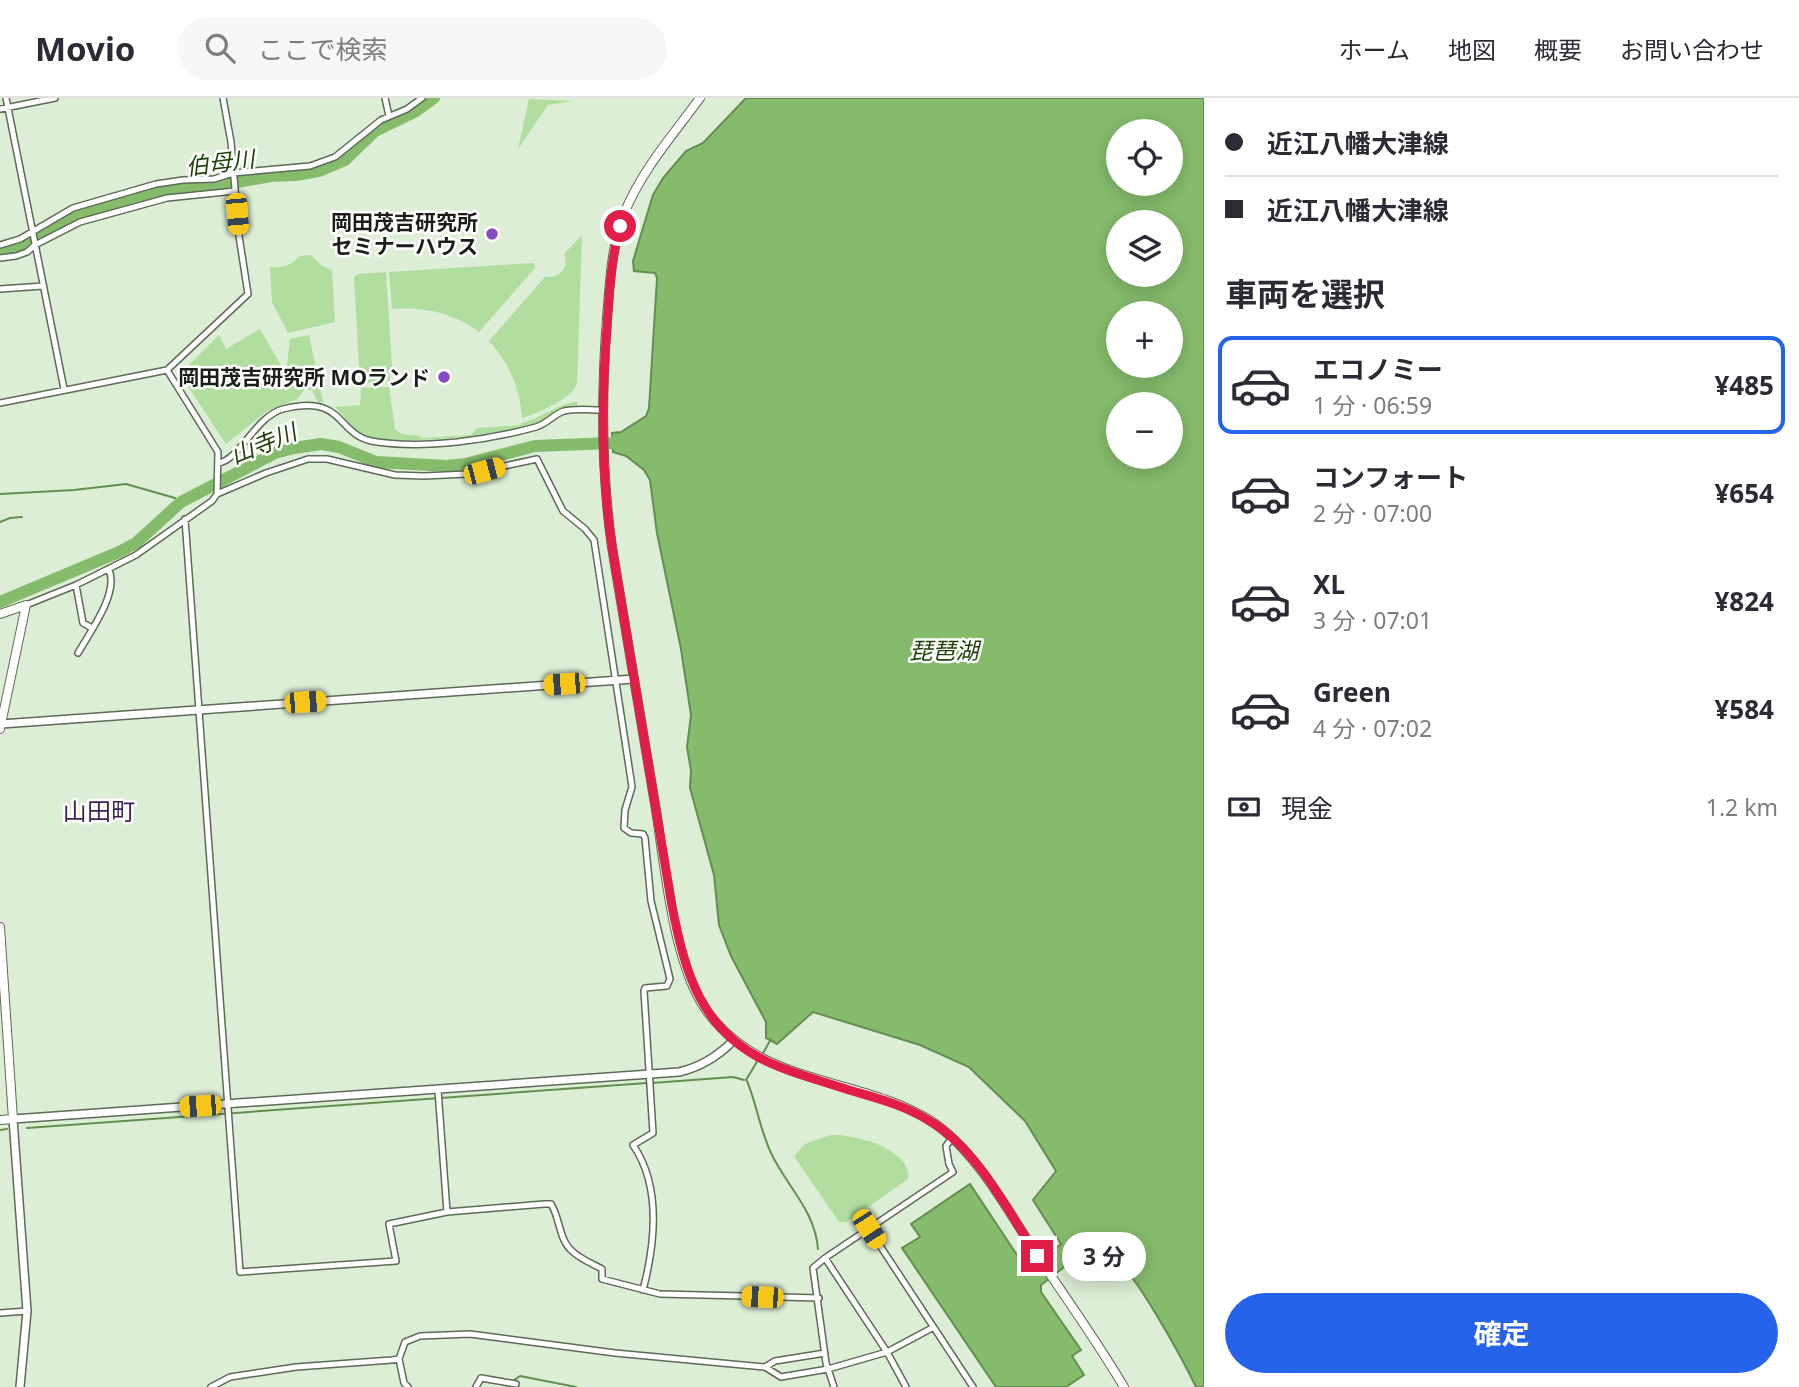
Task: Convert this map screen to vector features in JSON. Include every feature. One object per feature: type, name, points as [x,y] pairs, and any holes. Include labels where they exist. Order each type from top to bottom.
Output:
[{"type":"main road","points":[[700,98],[645,173],[620,226],[612,261],[602,410],[602,454],[608,522],[681,951],[696,994],[719,1027],[733,1041],[760,1058],[796,1074],[905,1108],[928,1120],[952,1138],[974,1161],[1124,1387]]},
{"type":"main road","points":[[0,614],[26,605]]},
{"type":"main road","points":[[1,726],[26,605]]},
{"type":"main road","points":[[0,927],[13,1119],[0,1120]]},
{"type":"street","points":[[6,98],[64,389]]},
{"type":"street","points":[[0,109],[55,98]]},
{"type":"street","points":[[0,403],[167,370],[248,293],[239,236],[231,142],[223,98]]},
{"type":"street","points":[[385,98],[389,116]]},
{"type":"street","points":[[0,245],[20,239],[73,208],[167,181],[214,179],[233,173],[310,166],[323,162],[341,153],[359,136],[389,116],[422,98]]},
{"type":"street","points":[[0,258],[16,256],[35,243],[80,222],[167,198],[235,191]]},
{"type":"street","points":[[0,289],[43,286]]},
{"type":"street","points":[[26,605],[75,586],[136,555],[212,501],[217,492],[218,452],[167,370]]},
{"type":"street","points":[[219,463],[228,459],[269,415],[308,405],[323,406],[333,412],[362,438],[376,442],[400,443],[466,440],[540,426],[564,411],[602,410]]},
{"type":"street","points":[[217,492],[308,459],[327,459],[395,475],[424,476],[467,474],[537,459],[563,511],[585,528],[594,540],[632,787],[625,810],[624,828],[631,833],[643,834],[645,838],[651,901],[670,979],[667,986],[645,988],[643,991],[653,1133],[633,1145],[647,1168],[653,1229],[653,1248],[643,1290]]},
{"type":"street","points":[[186,519],[240,1272],[396,1261],[389,1224],[447,1212],[551,1204],[570,1251],[602,1269],[602,1279],[660,1294],[819,1298]]},
{"type":"street","points":[[78,653],[108,598],[113,579],[109,570]]},
{"type":"street","points":[[75,586],[83,624],[92,628]]},
{"type":"street","points":[[1,726],[634,679]]},
{"type":"street","points":[[20,1387],[27,1311],[13,1119],[227,1111],[650,1081],[698,1067],[722,1052],[733,1041]]},
{"type":"street","points":[[438,1096],[447,1212]]},
{"type":"street","points":[[834,1387],[825,1353],[813,1268],[953,1172],[946,1146],[952,1138]]},
{"type":"street","points":[[869,1229],[973,1387]]},
{"type":"street","points":[[825,1258],[887,1352],[906,1387]]},
{"type":"street","points":[[0,1313],[27,1311]]},
{"type":"street","points":[[408,1387],[404,1383],[399,1359],[405,1342],[414,1337],[456,1333],[615,1353],[765,1367],[781,1377],[828,1369],[887,1352],[932,1328]]},
{"type":"street","points":[[765,1367],[775,1361],[825,1353]]},
{"type":"street","points":[[211,1387],[230,1377],[296,1367],[399,1359]]},
{"type":"street","points":[[476,1387],[481,1378],[516,1384]]},
{"type":"shaded area","points":[[529,99],[573,101],[548,105],[518,149]]},
{"type":"shaded area","points":[[582,235],[577,384],[574,390],[561,400],[522,418],[519,396],[512,376],[489,341],[545,277],[562,272],[564,254]]},
{"type":"shaded area","points":[[311,255],[322,266],[332,270],[335,322],[288,333],[272,302],[270,267],[286,266],[299,256]]},
{"type":"shaded area","points":[[534,263],[535,268],[479,332],[459,320],[437,312],[392,309],[389,272]]},
{"type":"shaded area","points":[[386,272],[392,366],[390,381],[360,384],[354,277],[358,274]]},
{"type":"shaded area","points":[[260,329],[286,374],[290,339],[309,335],[323,402],[318,402],[312,390],[304,390],[297,399],[267,411],[226,444],[180,374],[219,335],[226,349]]},
{"type":"shaded area","points":[[389,387],[395,429],[422,438],[471,435],[477,428],[521,425],[563,405],[577,402],[577,406],[560,410],[538,423],[523,427],[452,438],[425,440],[366,436],[353,427],[335,407],[360,405],[361,388]]},
{"type":"shaded area","points":[[831,1135],[867,1140],[891,1151],[907,1168],[908,1179],[847,1222],[839,1222],[794,1156],[805,1144]]},
{"type":"water","name":"琵琶湖","points":[[746,98],[1204,98],[1204,1387],[1196,1387],[1145,1296],[1121,1264],[1112,1257],[1082,1274],[1072,1261],[1041,1285],[1041,1292],[1081,1350],[1072,1356],[1084,1375],[1066,1387],[996,1387],[902,1248],[920,1237],[911,1224],[970,1184],[1021,1261],[1029,1263],[1048,1254],[1061,1244],[1033,1200],[1056,1171],[1025,1121],[969,1067],[920,1045],[813,1012],[777,1044],[766,1038],[766,1022],[731,956],[719,925],[714,875],[690,788],[691,771],[687,747],[691,715],[681,649],[657,533],[650,480],[644,470],[626,456],[613,452],[612,433],[621,432],[646,416],[649,408],[657,278],[655,273],[634,271],[633,261],[653,195],[663,178],[686,151],[703,143]]},
{"type":"waterway","name":"伯母川","points":[[0,251],[13,249],[69,217],[166,189],[216,186],[319,171],[345,160],[375,131],[416,111],[434,98]]},
{"type":"waterway","name":"山寺川","points":[[0,602],[119,552],[136,543],[181,502],[275,453],[294,448],[321,444],[339,447],[376,462],[447,466],[535,446],[612,443],[627,439]]},
{"type":"waterway","points":[[0,494],[126,484],[175,498],[179,504]]},
{"type":"waterway","points":[[0,522],[22,517]]},
{"type":"waterway","points":[[763,1053],[771,1039]]},
{"type":"waterway","points":[[746,1080],[758,1060]]},
{"type":"waterway","points":[[652,1083],[733,1077],[744,1080]]},
{"type":"waterway","points":[[747,1081],[767,1144],[812,1222],[818,1249]]},
{"type":"waterway","points":[[27,1128],[647,1083]]},
{"type":"waterway","points":[[0,1130],[7,1129]]},
{"type":"waterway","points":[[483,1376],[504,1379]]},
{"type":"waterway","points":[[513,1381],[520,1376],[576,1387]]},
{"type":"place","name":"岡田茂吉研究所 セミナーハウス","points":[[492,234]]},
{"type":"place","name":"岡田茂吉研究所 MOランド","points":[[444,377]]},
{"type":"district","name":"山田町","points":[[99,810]]},
{"type":"route","points":[[620,226],[612,261],[602,393],[604,488],[672,906],[691,983],[719,1027],[733,1041],[756,1056],[796,1074],[905,1108],[945,1132],[974,1161],[1037,1256]]}]
